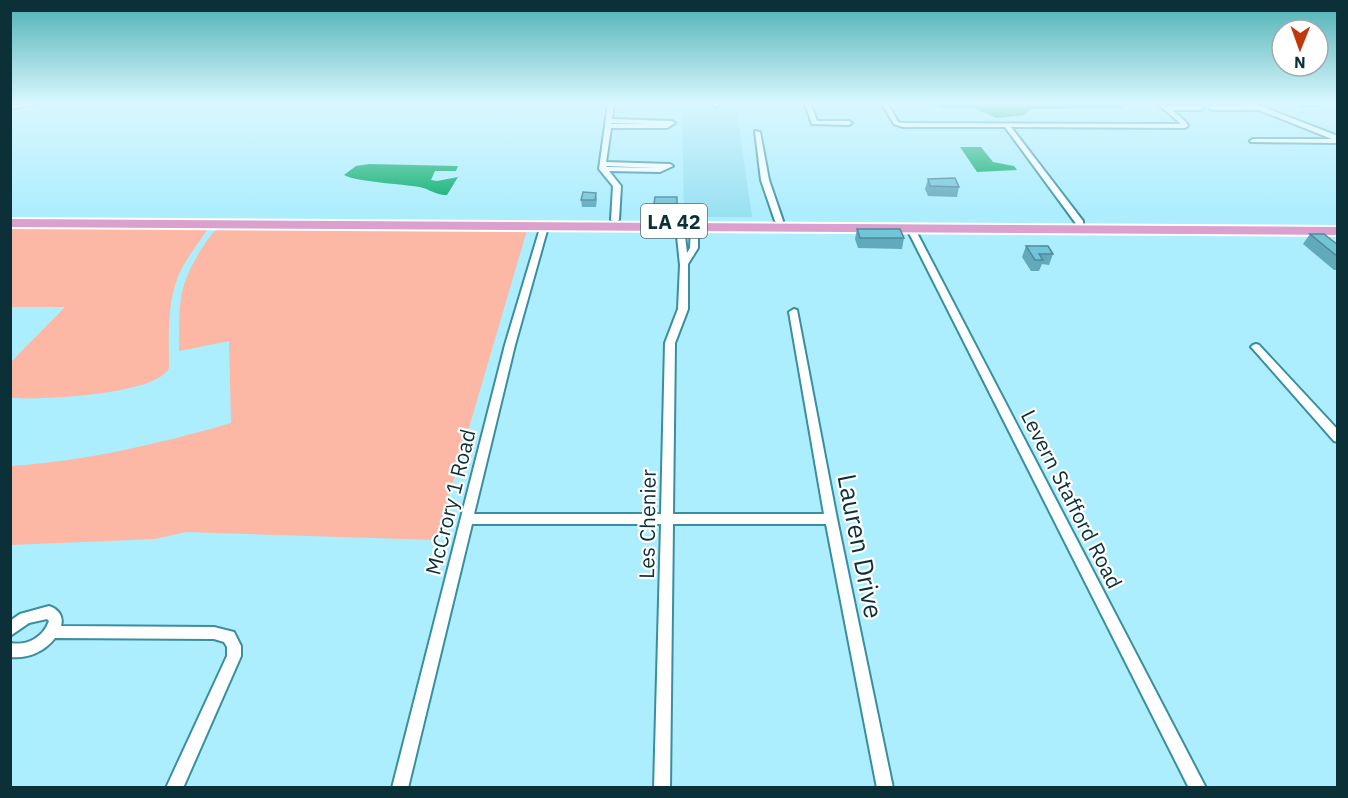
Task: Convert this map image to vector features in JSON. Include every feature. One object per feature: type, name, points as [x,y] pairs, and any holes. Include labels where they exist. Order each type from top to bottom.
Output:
[{"type":"main road","name":"LA 42","points":[[10,217],[1338,225]]},
{"type":"main road","points":[[440,226],[492,224],[503,220]]},
{"type":"main road","points":[[544,227],[551,223],[615,220]]},
{"type":"main road","points":[[680,227],[691,224],[730,226],[805,222]]},
{"type":"main road","name":"LA 42","points":[[10,223],[1338,231]]},
{"type":"main road","points":[[911,229],[914,226],[952,223]]},
{"type":"main road","points":[[1014,229],[1046,227],[1056,223]]},
{"type":"street","points":[[607,141],[603,167],[617,186],[615,220]]},
{"type":"street","points":[[759,141],[767,190],[778,221]]},
{"type":"street","points":[[1018,141],[1080,224]]},
{"type":"street","points":[[670,166],[660,170],[603,167],[670,166]]},
{"type":"street","name":"McCrory 1 Road","points":[[400,788],[510,345],[544,227]]},
{"type":"street","name":"Les Chenier","points":[[662,788],[670,343],[683,309],[684,265],[680,227]]},
{"type":"street","name":"Les Chenier","points":[[684,265],[694,248],[695,227]]},
{"type":"street","name":"Levern Stafford Road","points":[[911,229],[1198,788]]},
{"type":"street","name":"Lauren Drive","points":[[794,312],[831,519],[885,788]]},
{"type":"street","points":[[1256,347],[1338,438]]},
{"type":"street","points":[[466,519],[831,519]]},
{"type":"street","points":[[10,630],[26,618],[42,612],[54,615],[56,625],[52,632],[30,648],[10,650]]},
{"type":"street","points":[[52,632],[214,633],[229,638],[234,646],[234,656],[174,788]]},
{"type":"shaded area","points":[[683,141],[741,141],[752,217],[684,217]]},
{"type":"shaded area","points":[[960,147],[981,147],[993,162],[1014,166],[1017,170],[977,172]]},
{"type":"shaded area","points":[[369,164],[458,166],[456,171],[435,171],[431,180],[458,177],[447,195],[444,195],[420,187],[369,181],[344,175],[356,166]]},
{"type":"shaded area","points":[[11,227],[205,228],[207,230],[183,266],[174,290],[169,329],[169,368],[160,377],[121,390],[70,397],[11,398],[10,363],[65,307],[11,307]]},
{"type":"shaded area","points":[[220,228],[527,230],[436,540],[186,532],[155,539],[11,545],[11,466],[122,451],[231,423],[229,341],[179,351],[181,298],[188,275],[202,248],[212,234]]},
{"type":"building","points":[[955,178],[959,187],[930,186],[928,179]]},
{"type":"building","points":[[583,192],[596,193],[595,200],[581,200]]},
{"type":"building","points":[[655,197],[677,197],[677,204],[654,204]]},
{"type":"building","points":[[857,229],[900,229],[904,238],[860,238]]},
{"type":"building","points":[[1310,234],[1324,234],[1338,245],[1338,257]]},
{"type":"building","points":[[1026,246],[1048,246],[1053,254],[1039,254],[1043,260],[1035,260]]}]
